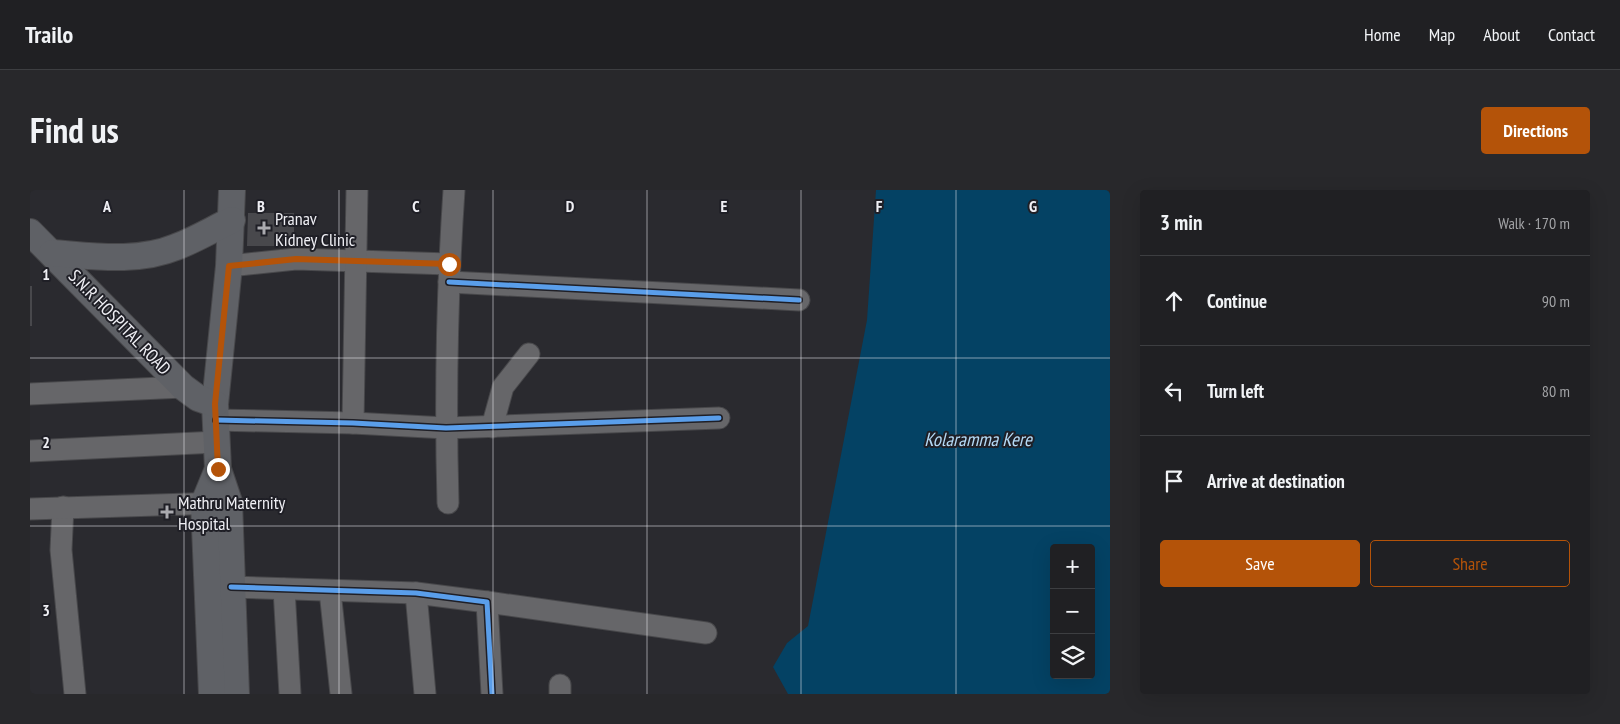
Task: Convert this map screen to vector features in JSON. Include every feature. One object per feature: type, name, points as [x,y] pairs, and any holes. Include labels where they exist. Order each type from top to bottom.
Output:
[{"type":"main road","points":[[212,694],[218,469],[216,422],[229,266],[232,190]]},
{"type":"main road","points":[[52,253],[109,258],[146,255],[175,248],[232,220]]},
{"type":"main road","name":"S.N.R HOSPITAL ROAD","points":[[30,232],[184,387],[198,398],[216,422]]},
{"type":"main road","points":[[216,503],[231,587],[236,694]]},
{"type":"street","points":[[353,423],[357,190]]},
{"type":"street","points":[[448,503],[446,428],[449,273],[454,190]]},
{"type":"street","points":[[229,266],[296,259],[356,260],[449,273],[799,300]]},
{"type":"street","points":[[492,427],[503,387],[528,354]]},
{"type":"street","points":[[30,394],[184,387]]},
{"type":"street","points":[[30,451],[216,422],[353,423],[446,428],[719,418]]},
{"type":"street","points":[[30,508],[216,503]]},
{"type":"street","points":[[63,507],[61,550],[75,694]]},
{"type":"street","points":[[231,587],[416,593],[706,633]]},
{"type":"street","points":[[284,589],[290,694]]},
{"type":"street","points":[[330,591],[340,694]]},
{"type":"street","points":[[416,593],[426,694]]},
{"type":"street","points":[[487,602],[492,694]]},
{"type":"water","name":"Kolaramma Kere","points":[[876,190],[1110,190],[1110,694],[788,694],[773,667],[787,643],[808,626],[867,320]]},
{"type":"building","points":[[248,213],[294,213],[294,246],[247,246]]},
{"type":"building","points":[[30,286],[32,286],[32,326],[30,326]]},
{"type":"cycle path","points":[[449,282],[799,300]]},
{"type":"cycle path","points":[[216,420],[353,423],[446,428],[719,418]]},
{"type":"cycle path","points":[[231,587],[416,593],[487,602],[492,694]]},
{"type":"place","name":"Pranav Kidney Clinic","points":[[264,228]]},
{"type":"place","name":"Mathru Maternity Hospital","points":[[167,512]]},
{"type":"route","points":[[218,469],[215,404],[229,266],[296,259],[449,264]]}]
